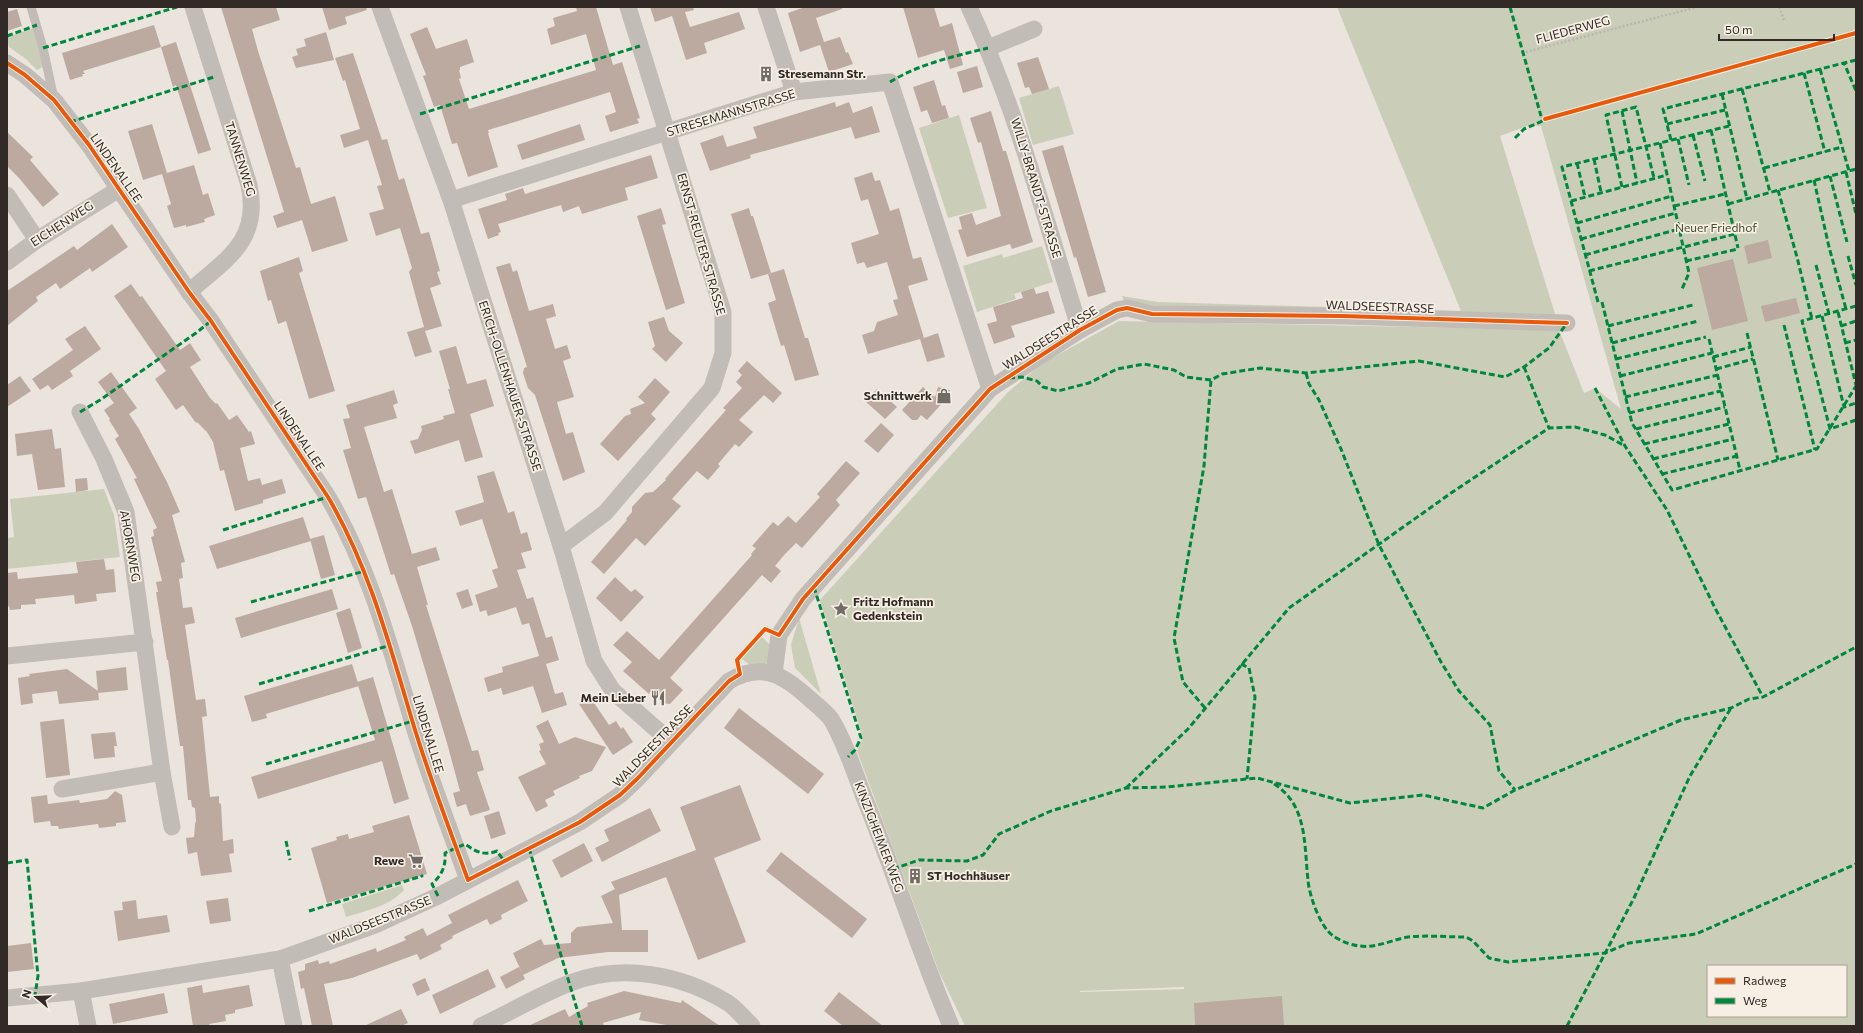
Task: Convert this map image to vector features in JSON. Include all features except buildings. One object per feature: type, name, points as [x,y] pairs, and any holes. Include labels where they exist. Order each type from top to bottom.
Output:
[{"type":"street","name":"TANNENWEG","points":[[189,292],[233,254],[244,238],[250,223],[252,202],[249,185],[193,7]]},
{"type":"street","name":"ERICH-OLLENHAUER-STRASSE","points":[[380,7],[451,200],[561,546],[594,661],[613,691],[671,742]]},
{"type":"street","name":"ERNST-REUTER-STRASSE","points":[[561,546],[605,513],[712,388],[723,353],[723,312],[628,7]]},
{"type":"street","points":[[766,7],[794,92]]},
{"type":"street","name":"WILLY-BRANDT-STRASSE","points":[[969,7],[988,48],[1006,94],[1080,330]]},
{"type":"street","points":[[988,48],[1034,29]]},
{"type":"street","name":"LINDENALLEE","points":[[7,63],[25,75],[54,100],[89,145],[219,334],[328,497],[346,527],[365,571],[391,645],[436,794],[468,880]]},
{"type":"street","name":"STRESEMANNSTRASSE","points":[[451,200],[794,92],[890,82],[990,389]]},
{"type":"street","name":"EICHENWEG","points":[[7,262],[37,240],[119,188]]},
{"type":"street","points":[[7,195],[37,240]]},
{"type":"street","name":"WALDSEESTRASSE","points":[[7,998],[81,991],[280,959],[375,925],[438,896],[580,822],[620,795],[638,778],[729,681],[740,674],[758,672],[774,674],[780,635],[803,599],[990,389],[1080,330],[1117,310],[1128,308],[1152,314],[1342,316],[1566,323]]},
{"type":"street","name":"AHORNWEG","points":[[80,412],[104,459],[126,512],[162,772],[172,827]]},
{"type":"street","points":[[7,656],[145,642]]},
{"type":"street","name":"KINZIGHEIMER WEG","points":[[774,674],[793,683],[830,718],[893,869],[929,972],[951,1026]]},
{"type":"street","points":[[62,789],[162,772]]},
{"type":"street","points":[[280,959],[294,1026]]},
{"type":"street","points":[[481,1026],[570,983],[596,976],[626,973],[657,975],[683,982],[728,1004],[752,1026]]},
{"type":"street","points":[[81,991],[88,1026]]},
{"type":"lane","points":[[31,7],[43,48],[54,100]]},
{"type":"path","points":[[1779,7],[1784,20]]},
{"type":"path","points":[[1541,116],[1543,120]]},
{"type":"green space","name":"Neuer Friedhof","points":[[1337,7],[1856,7],[1856,1026],[965,1026],[939,972],[857,751],[863,738],[820,600],[1008,392],[1043,363],[1119,321],[1559,330],[1584,393],[1595,388],[1621,409],[1541,126],[1530,125],[1500,136],[1556,317],[1161,309],[1124,302],[1122,296],[1158,302],[1461,311]],"holes":[[[1184,987],[1184,989],[1080,992]]]},
{"type":"green space","points":[[33,28],[45,66],[37,70],[26,59],[9,47],[7,37]]},
{"type":"green space","points":[[1059,86],[1074,134],[1033,145],[1019,98]]},
{"type":"green space","points":[[959,115],[987,208],[948,218],[919,128]]},
{"type":"green space","points":[[1042,246],[1053,282],[1014,294],[1016,299],[977,312],[963,266],[1002,254],[1003,258]]},
{"type":"green space","points":[[104,489],[114,515],[120,557],[7,569],[7,538],[14,537],[10,499]]},
{"type":"green space","points":[[799,618],[821,694],[795,668],[791,645]]},
{"type":"green space","points":[[761,636],[770,645],[771,653],[766,664],[750,665],[741,658]]},
{"type":"green space","points":[[402,885],[404,890],[398,896],[385,904],[346,917],[342,904]]},
{"type":"marked path","points":[[43,48],[177,7]]},
{"type":"marked path","points":[[1510,7],[1541,116]]},
{"type":"marked path","points":[[7,36],[37,25]]},
{"type":"marked path","points":[[420,114],[640,46]]},
{"type":"marked path","points":[[890,82],[925,65],[988,48]]},
{"type":"marked path","points":[[1856,60],[1844,63],[1856,91]]},
{"type":"marked path","points":[[1671,140],[1663,109],[1844,63]]},
{"type":"marked path","points":[[1820,69],[1849,171]]},
{"type":"marked path","points":[[1804,73],[1825,152]]},
{"type":"marked path","points":[[70,122],[214,77]]},
{"type":"marked path","points":[[1742,89],[1770,192]]},
{"type":"marked path","points":[[1722,94],[1747,199]]},
{"type":"marked path","points":[[1622,187],[1606,115],[1636,107],[1654,178]]},
{"type":"marked path","points":[[1667,124],[1725,110]]},
{"type":"marked path","points":[[1622,111],[1637,183]]},
{"type":"marked path","points":[[1515,138],[1524,129],[1547,119]]},
{"type":"marked path","points":[[1598,302],[1562,167],[1729,126]]},
{"type":"marked path","points":[[1711,130],[1738,248]]},
{"type":"marked path","points":[[1693,135],[1705,181]]},
{"type":"marked path","points":[[1678,139],[1689,185]]},
{"type":"marked path","points":[[1660,143],[1689,273],[1682,289]]},
{"type":"marked path","points":[[1764,168],[1842,147]]},
{"type":"marked path","points":[[1594,159],[1601,192]]},
{"type":"marked path","points":[[1577,163],[1585,197]]},
{"type":"marked path","points":[[1728,204],[1856,169]]},
{"type":"marked path","points":[[1846,172],[1856,214]]},
{"type":"marked path","points":[[1571,201],[1667,175]]},
{"type":"marked path","points":[[1830,176],[1847,242]]},
{"type":"marked path","points":[[1814,180],[1829,247],[1846,309]]},
{"type":"marked path","points":[[1778,190],[1797,257],[1812,319]]},
{"type":"marked path","points":[[1674,206],[1725,194]]},
{"type":"marked path","points":[[1577,223],[1672,196]]},
{"type":"marked path","points":[[1581,239],[1676,213]]},
{"type":"marked path","points":[[1585,255],[1679,229]]},
{"type":"marked path","points":[[1589,271],[1735,234]]},
{"type":"marked path","points":[[1686,261],[1738,249]]},
{"type":"marked path","points":[[1848,256],[1856,285]]},
{"type":"marked path","points":[[1816,265],[1829,314]]},
{"type":"marked path","points":[[1602,302],[1632,423],[1672,490],[1817,449],[1856,386]]},
{"type":"marked path","points":[[1608,326],[1693,305]]},
{"type":"marked path","points":[[1856,306],[1802,321],[1830,429],[1856,420]]},
{"type":"marked path","points":[[1838,312],[1856,385]]},
{"type":"marked path","points":[[1822,316],[1844,407],[1856,403]]},
{"type":"marked path","points":[[80,412],[100,400],[211,321]]},
{"type":"marked path","points":[[1612,343],[1698,321]]},
{"type":"marked path","points":[[1841,326],[1856,321]]},
{"type":"marked path","points":[[1009,378],[1022,377],[1037,381],[1043,387],[1058,391],[1089,383],[1117,369],[1144,364],[1174,370],[1186,377],[1211,380],[1222,374],[1260,368],[1306,373],[1419,361],[1505,377],[1524,367],[1549,348],[1567,323]]},
{"type":"marked path","points":[[1784,325],[1815,450]]},
{"type":"marked path","points":[[1747,333],[1778,460]]},
{"type":"marked path","points":[[1616,359],[1706,337]]},
{"type":"marked path","points":[[1709,339],[1740,470]]},
{"type":"marked path","points":[[1845,343],[1856,340]]},
{"type":"marked path","points":[[1713,357],[1751,347]]},
{"type":"marked path","points":[[1620,376],[1712,353]]},
{"type":"marked path","points":[[1716,369],[1753,359]]},
{"type":"marked path","points":[[1524,367],[1549,428]]},
{"type":"marked path","points":[[1306,373],[1309,384],[1319,400],[1341,449],[1379,545],[1441,662],[1459,691],[1490,725],[1499,771],[1515,790]]},
{"type":"marked path","points":[[1625,397],[1718,375]]},
{"type":"marked path","points":[[1205,708],[1183,682],[1174,638],[1204,466],[1211,380]]},
{"type":"marked path","points":[[1595,388],[1625,446],[1667,510],[1715,608],[1763,697]]},
{"type":"marked path","points":[[1629,413],[1721,391]]},
{"type":"marked path","points":[[1636,429],[1725,407]]},
{"type":"marked path","points":[[1644,444],[1729,424]]},
{"type":"marked path","points":[[1126,788],[1188,729],[1289,608],[1454,491],[1549,428],[1575,427],[1605,435],[1625,446]]},
{"type":"marked path","points":[[1653,459],[1733,439]]},
{"type":"marked path","points":[[1662,474],[1737,456]]},
{"type":"marked path","points":[[223,530],[328,497]]},
{"type":"marked path","points":[[251,602],[365,571]]},
{"type":"marked path","points":[[814,587],[861,738],[855,750],[848,757]]},
{"type":"marked path","points":[[259,684],[391,645]]},
{"type":"marked path","points":[[893,869],[919,860],[967,861],[983,855],[999,834],[1051,811],[1126,788],[1167,787],[1257,778],[1350,803],[1423,795],[1483,808],[1515,790],[1681,720],[1731,708],[1749,699],[1763,697],[1856,647]]},
{"type":"marked path","points":[[1241,664],[1249,668],[1255,697],[1247,779]]},
{"type":"marked path","points":[[1567,1026],[1634,898],[1690,776],[1731,708]]},
{"type":"marked path","points":[[266,764],[413,721]]},
{"type":"marked path","points":[[1274,784],[1285,793],[1293,803],[1299,815],[1304,840],[1309,886],[1319,918],[1334,937],[1349,944],[1361,946],[1375,945],[1408,937],[1466,937],[1473,941],[1489,958],[1508,962],[1605,953],[1629,943],[1696,934],[1856,864]]},
{"type":"marked path","points":[[286,841],[290,860]]},
{"type":"marked path","points":[[438,896],[432,884],[443,870],[445,853],[465,844],[484,853],[497,851],[504,861]]},
{"type":"marked path","points":[[529,848],[582,1026]]},
{"type":"marked path","points":[[7,863],[27,860],[38,976],[35,995]]},
{"type":"marked path","points":[[309,911],[422,876],[421,875]]},
{"type":"cycle path","points":[[1545,119],[1856,33]]},
{"type":"cycle path","points":[[7,63],[25,75],[54,100],[89,145],[189,292],[211,321],[328,497],[367,578],[425,760],[468,880],[580,822],[620,795],[638,778],[729,681],[740,674],[737,660],[765,629],[779,635],[803,599],[990,389],[1080,330],[1117,310],[1127,308],[1152,314],[1342,316],[1567,323]]},
{"type":"place","name":"Stresemann Str.","points":[[766,74]]},
{"type":"place","name":"Schnittwerk","points":[[944,396]]},
{"type":"place","name":"Fritz Hofmann Gedenkstein","points":[[841,609]]},
{"type":"place","name":"Mein Lieber","points":[[658,698]]},
{"type":"place","name":"Rewe","points":[[416,861]]},
{"type":"place","name":"ST Hochhäuser","points":[[915,876]]}]
